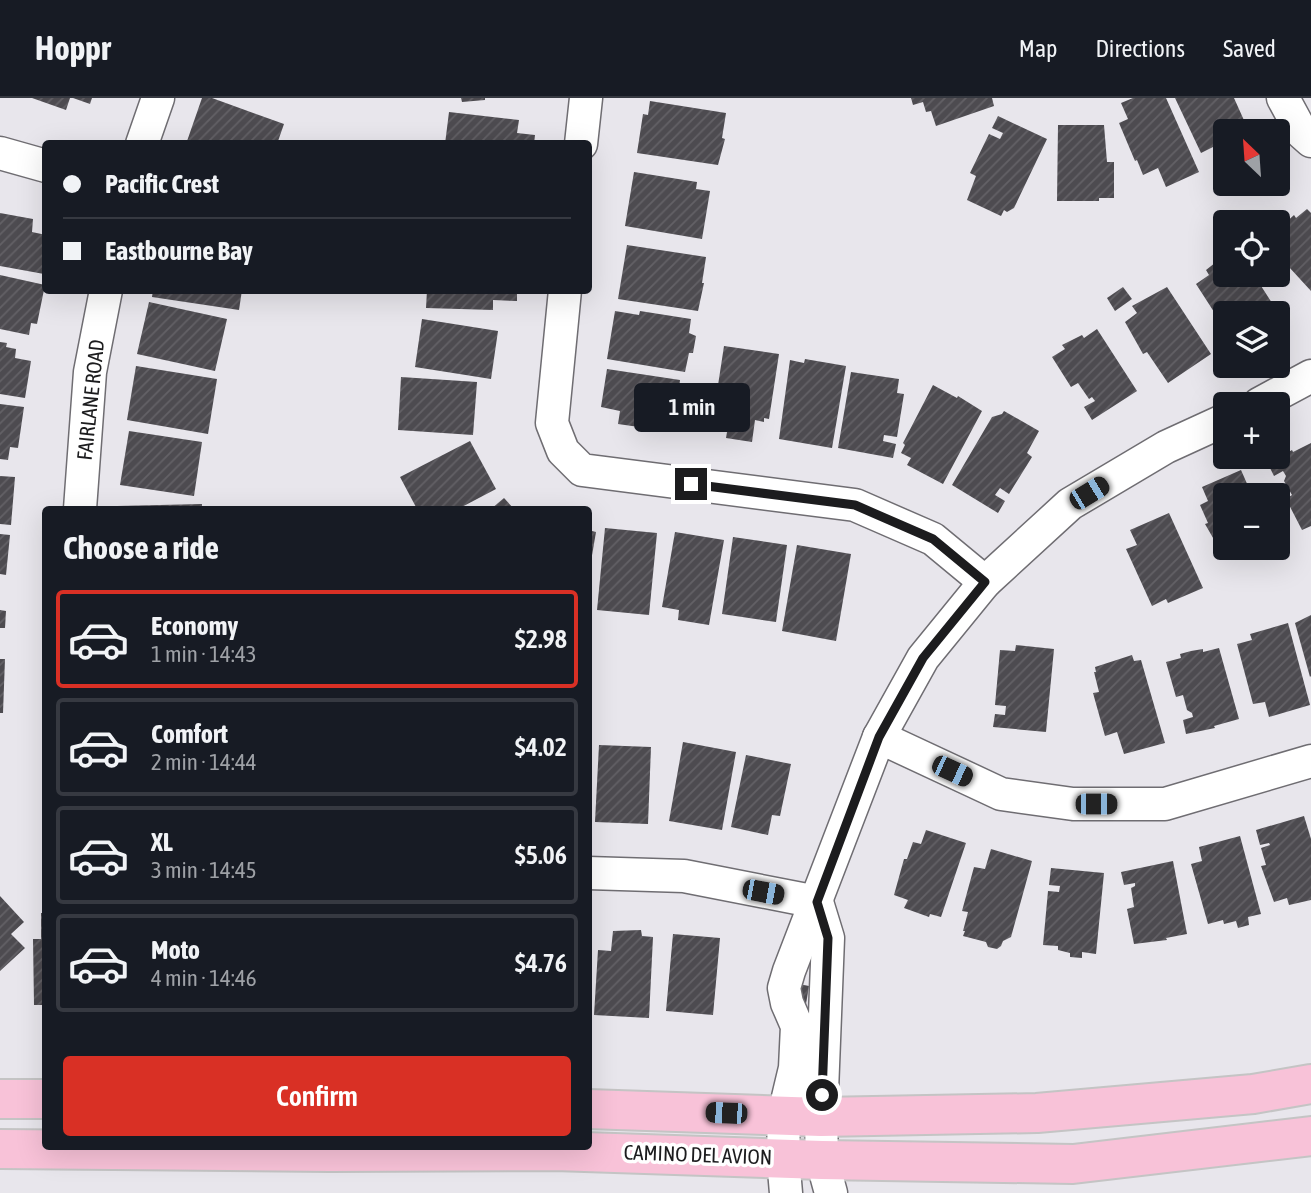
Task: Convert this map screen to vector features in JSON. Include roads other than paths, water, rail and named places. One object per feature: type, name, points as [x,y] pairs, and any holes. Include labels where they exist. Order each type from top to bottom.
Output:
[{"type":"main road","name":"CAMINO DEL AVION","points":[[592,1109],[821,1117],[1037,1113],[1253,1094],[1311,1084]]},
{"type":"main road","points":[[0,1099],[42,1099]]},
{"type":"main road","name":"CAMINO DEL AVION","points":[[110,1150],[555,1151],[784,1175],[827,1177],[1073,1164],[1311,1136]]},
{"type":"main road","name":"CAMINO DEL AVION","points":[[0,1149],[42,1149]]},
{"type":"street","points":[[143,140],[158,98]]},
{"type":"street","points":[[581,140],[586,98]]},
{"type":"street","points":[[1283,98],[1302,133],[1311,141]]},
{"type":"street","points":[[0,153],[42,165]]},
{"type":"street","name":"FAIRLANE ROAD","points":[[80,506],[90,372],[105,294]]},
{"type":"street","points":[[565,294],[552,423],[563,451],[582,470],[855,505],[933,539],[985,582]]},
{"type":"street","points":[[1281,392],[1311,376]]},
{"type":"street","points":[[784,1175],[784,1114],[795,1068],[797,1026],[784,988],[879,737],[923,658],[985,582],[1070,504],[1167,447],[1213,426]]},
{"type":"street","points":[[879,737],[1001,794],[1073,804],[1165,804],[1311,761]]},
{"type":"street","points":[[592,873],[684,876],[817,902]]},
{"type":"street","points":[[817,902],[828,938],[821,1117],[827,1177]]}]
